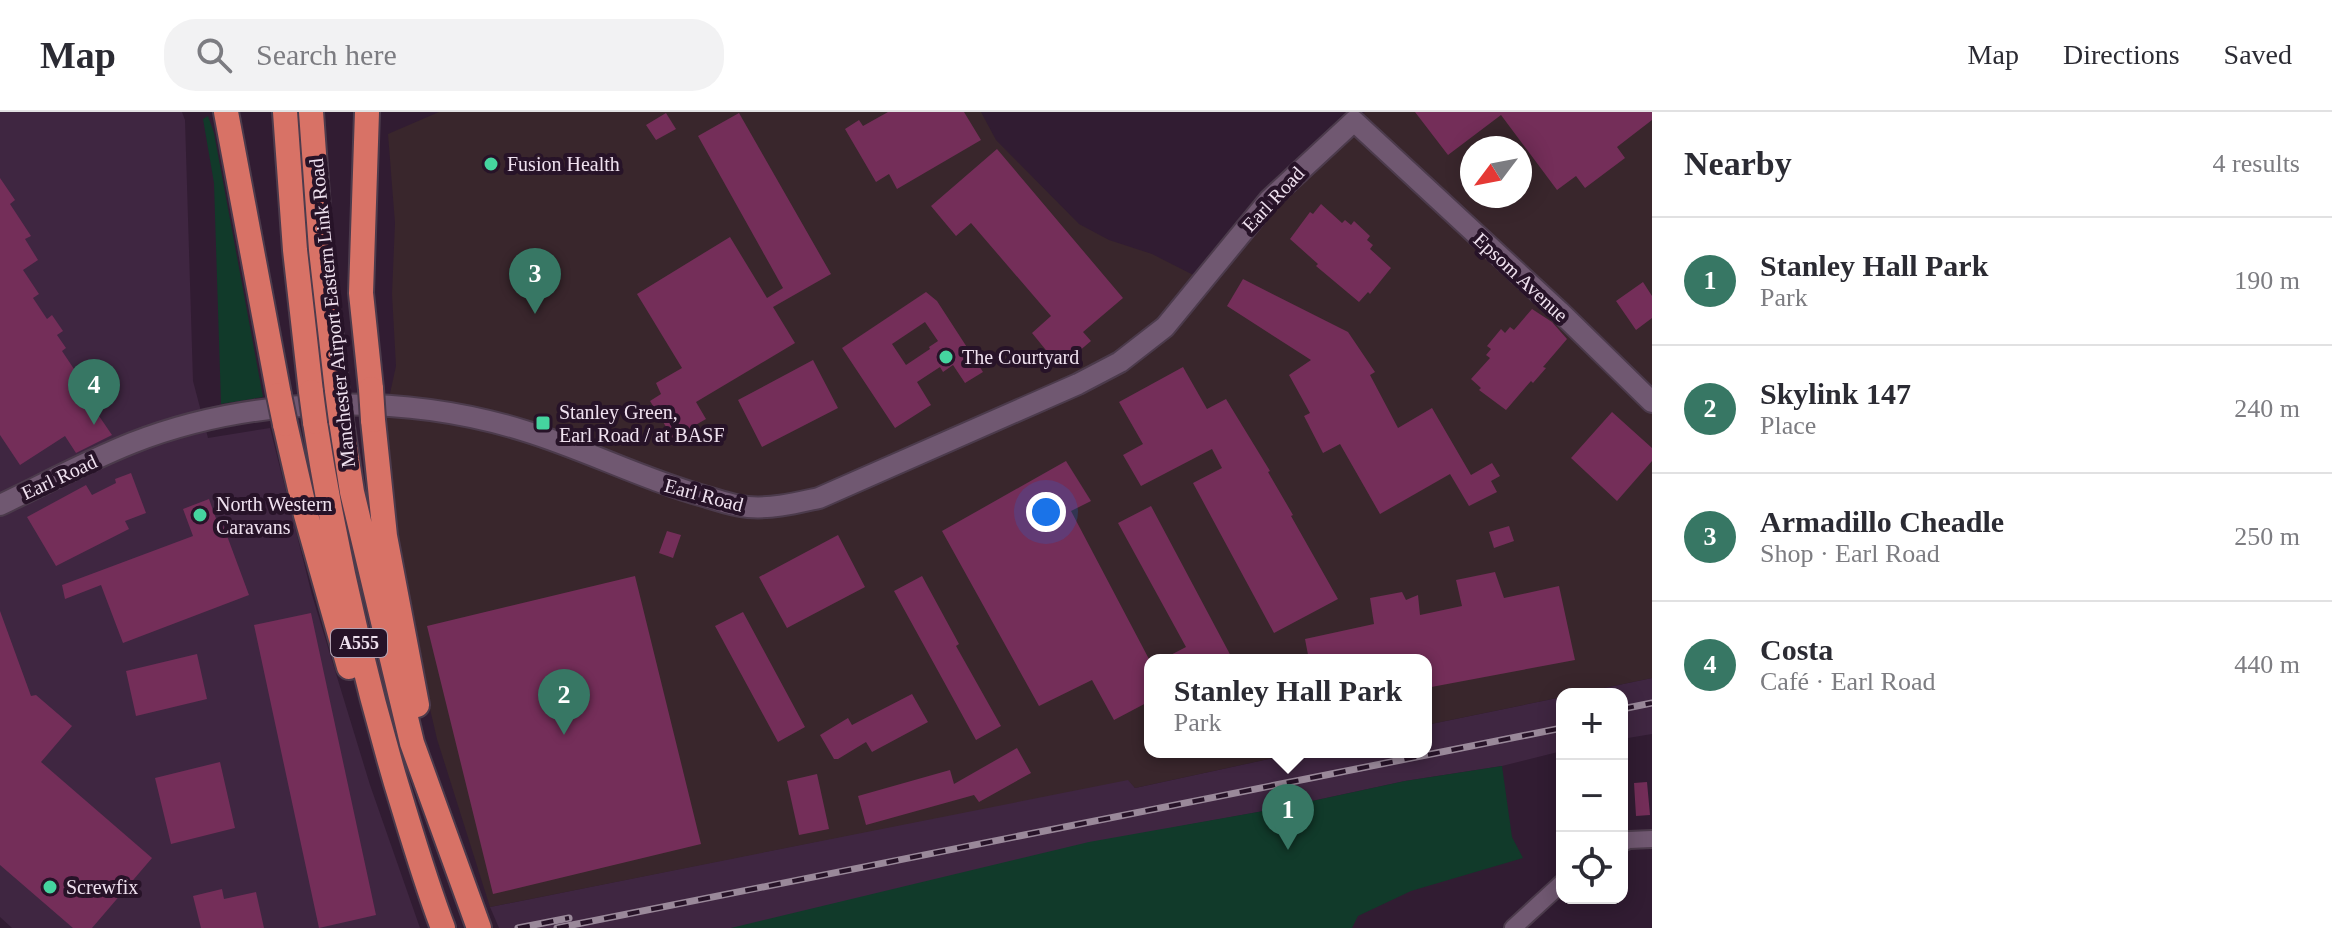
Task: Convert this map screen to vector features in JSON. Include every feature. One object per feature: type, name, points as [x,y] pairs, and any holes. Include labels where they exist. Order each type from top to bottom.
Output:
[{"type":"highway","points":[[226,112],[279,395],[306,515],[344,652],[422,869]]},
{"type":"highway","name":"Manchester Airport Eastern Link Road","points":[[285,112],[295,250],[328,507],[377,718],[443,928]]},
{"type":"highway","name":"Manchester Airport Eastern Link Road","points":[[311,112],[321,250],[352,492],[412,743],[479,928]]},
{"type":"highway","points":[[367,112],[361,293],[385,536],[425,741],[456,862]]},
{"type":"street","name":"Epsom Avenue","points":[[1354,121],[1559,311],[1652,402]]},
{"type":"street","name":"Earl Road","points":[[0,505],[132,443],[180,427],[286,407],[358,405],[477,417],[586,452],[663,485],[746,507],[781,507],[819,498],[1078,384],[1120,362],[1165,327],[1269,200],[1354,121]]},
{"type":"street","points":[[1628,840],[1652,839]]},
{"type":"street","points":[[1513,928],[1556,889]]},
{"type":"shaded area","points":[[0,112],[182,112],[185,120],[193,381],[208,438],[270,428],[312,595],[370,785],[420,928],[12,928],[0,917]]},
{"type":"shaded area","points":[[439,112],[981,112],[996,140],[1079,224],[1109,240],[1152,254],[1211,284],[1221,256],[1365,112],[1652,112],[1652,678],[1604,688],[1556,688],[1556,698],[1432,724],[1432,654],[1144,654],[1144,758],[1273,758],[1135,788],[1128,780],[490,907],[437,739],[403,593],[384,421],[396,366],[392,294],[395,223],[388,134]]},
{"type":"shaded area","points":[[1652,678],[1652,734],[1628,738],[1628,688],[1604,688]]},
{"type":"shaded area","points":[[1556,698],[1556,752],[1502,766],[1405,781],[1275,809],[1089,843],[744,926],[499,928],[490,907],[1128,779],[1135,788],[1273,758],[1432,758],[1432,724]]},
{"type":"green space","points":[[208,116],[214,133],[263,397],[221,404],[214,183],[203,119]]},
{"type":"green space","points":[[1502,766],[1512,837],[1523,858],[1411,891],[1358,916],[1352,928],[731,928],[1089,842],[1275,809],[1405,781]]},
{"type":"building","points":[[888,112],[964,112],[981,140],[897,189],[889,174],[876,182],[845,129],[859,120],[863,126]]},
{"type":"building","points":[[1415,112],[1652,112],[1652,120],[1617,147],[1625,158],[1585,188],[1576,176],[1557,190],[1532,157],[1532,136],[1517,136],[1501,115],[1473,136],[1460,136],[1460,146],[1448,155]]},
{"type":"building","points":[[666,113],[676,129],[656,140],[646,125]]},
{"type":"building","points":[[739,113],[831,274],[773,307],[795,343],[696,402],[706,419],[673,438],[650,401],[661,394],[656,383],[682,368],[637,294],[730,237],[767,298],[783,288],[698,136]]},
{"type":"building","points":[[997,149],[1123,298],[1083,332],[1091,341],[1065,363],[1059,356],[1054,360],[1032,333],[1051,316],[971,223],[956,236],[931,206]]},
{"type":"building","points":[[0,178],[15,200],[10,204],[31,236],[25,239],[38,260],[23,270],[39,294],[33,298],[47,319],[52,315],[63,331],[57,335],[66,348],[62,351],[78,375],[73,378],[112,435],[76,453],[65,436],[20,465],[0,435]]},
{"type":"building","points":[[1321,204],[1342,223],[1345,220],[1351,225],[1354,221],[1370,236],[1367,240],[1373,245],[1370,249],[1391,268],[1370,294],[1368,292],[1359,302],[1316,266],[1318,264],[1290,239],[1310,212],[1313,214]]},
{"type":"building","points":[[1243,279],[1348,332],[1375,372],[1370,375],[1398,428],[1432,408],[1471,475],[1492,463],[1500,476],[1491,481],[1497,492],[1469,506],[1450,474],[1380,514],[1340,444],[1323,453],[1304,416],[1310,413],[1289,375],[1311,360],[1227,306]]},
{"type":"building","points":[[1643,282],[1652,296],[1652,318],[1636,330],[1616,301]]},
{"type":"building","name":"The Courtyard","points":[[926,292],[937,301],[983,372],[965,383],[953,365],[943,372],[940,367],[917,382],[931,405],[895,428],[842,348]],"holes":[[[925,322],[938,341],[906,365],[892,344]]]},
{"type":"building","points":[[1532,309],[1552,322],[1567,339],[1543,367],[1546,368],[1506,410],[1479,390],[1481,388],[1471,379],[1490,358],[1486,355],[1491,349],[1487,346],[1501,329],[1505,333],[1510,327],[1514,330]]},
{"type":"building","points":[[813,360],[838,408],[762,447],[738,400]]},
{"type":"building","points":[[1183,367],[1207,409],[1226,399],[1270,471],[1291,516],[1338,599],[1274,633],[1193,483],[1222,468],[1212,449],[1141,486],[1123,455],[1143,444],[1119,402]]},
{"type":"building","points":[[1612,412],[1652,448],[1652,461],[1617,501],[1571,458]]},
{"type":"building","points":[[1066,461],[1091,501],[1071,511],[1146,654],[1144,704],[1114,720],[1092,680],[1039,706],[942,531]]},
{"type":"building","points":[[131,473],[146,513],[125,521],[129,529],[56,566],[27,517],[86,485],[92,495],[116,483],[115,479]]},
{"type":"building","points":[[209,499],[219,527],[223,525],[249,595],[123,643],[101,585],[65,599],[62,585],[193,536],[183,509]]},
{"type":"building","points":[[1151,506],[1230,654],[1173,654],[1186,647],[1118,523]]},
{"type":"building","points":[[1509,526],[1514,541],[1494,548],[1489,532]]},
{"type":"building","points":[[667,531],[681,535],[673,558],[659,553]]},
{"type":"building","points":[[838,535],[865,587],[787,628],[759,577]]},
{"type":"building","points":[[1495,572],[1504,598],[1559,586],[1575,660],[1432,687],[1432,654],[1308,654],[1305,639],[1374,624],[1370,598],[1402,592],[1406,600],[1418,595],[1420,615],[1462,606],[1456,580]]},
{"type":"building","points":[[635,576],[701,844],[493,894],[427,626]]},
{"type":"building","points":[[922,576],[959,644],[956,646],[1001,726],[976,740],[894,591]]},
{"type":"building","points":[[0,611],[31,696],[36,695],[72,726],[41,762],[152,858],[92,928],[73,928],[0,865]]},
{"type":"building","points":[[743,612],[805,727],[778,742],[715,626]]},
{"type":"building","points":[[311,613],[376,915],[319,928],[254,625]]},
{"type":"building","points":[[197,654],[207,699],[136,716],[126,671]]},
{"type":"building","points":[[912,694],[928,722],[872,752],[866,742],[834,759],[820,735],[848,718],[852,725]]},
{"type":"building","points":[[1017,748],[1031,773],[979,802],[974,795],[866,825],[858,796],[950,770],[954,784]]},
{"type":"building","points":[[220,762],[235,828],[171,844],[155,778]]},
{"type":"building","points":[[817,774],[829,829],[799,835],[787,781]]},
{"type":"building","points":[[1647,782],[1650,815],[1636,816],[1634,783]]},
{"type":"building","points":[[222,889],[224,899],[256,892],[264,928],[201,928],[193,896]]},
{"type":"railway","points":[[1628,708],[1652,703]]},
{"type":"railway","points":[[1432,754],[1556,729]]},
{"type":"railway","points":[[557,928],[1411,758]]},
{"type":"railway","points":[[518,928],[569,918]]},
{"type":"place","name":"Fusion Health","points":[[491,164]]},
{"type":"place","name":"Armadillo Cheadle","points":[[535,314]]},
{"type":"place","name":"The Courtyard","points":[[946,357]]},
{"type":"place","name":"Stanley Green, Earl Road / at BASF","points":[[543,423]]},
{"type":"place","name":"Costa","points":[[94,425]]},
{"type":"place","name":"North Western Caravans","points":[[200,515]]},
{"type":"place","name":"Skylink 147","points":[[564,735]]},
{"type":"place","name":"Stanley Hall Park","points":[[1288,850]]},
{"type":"place","name":"Screwfix","points":[[50,887]]}]
